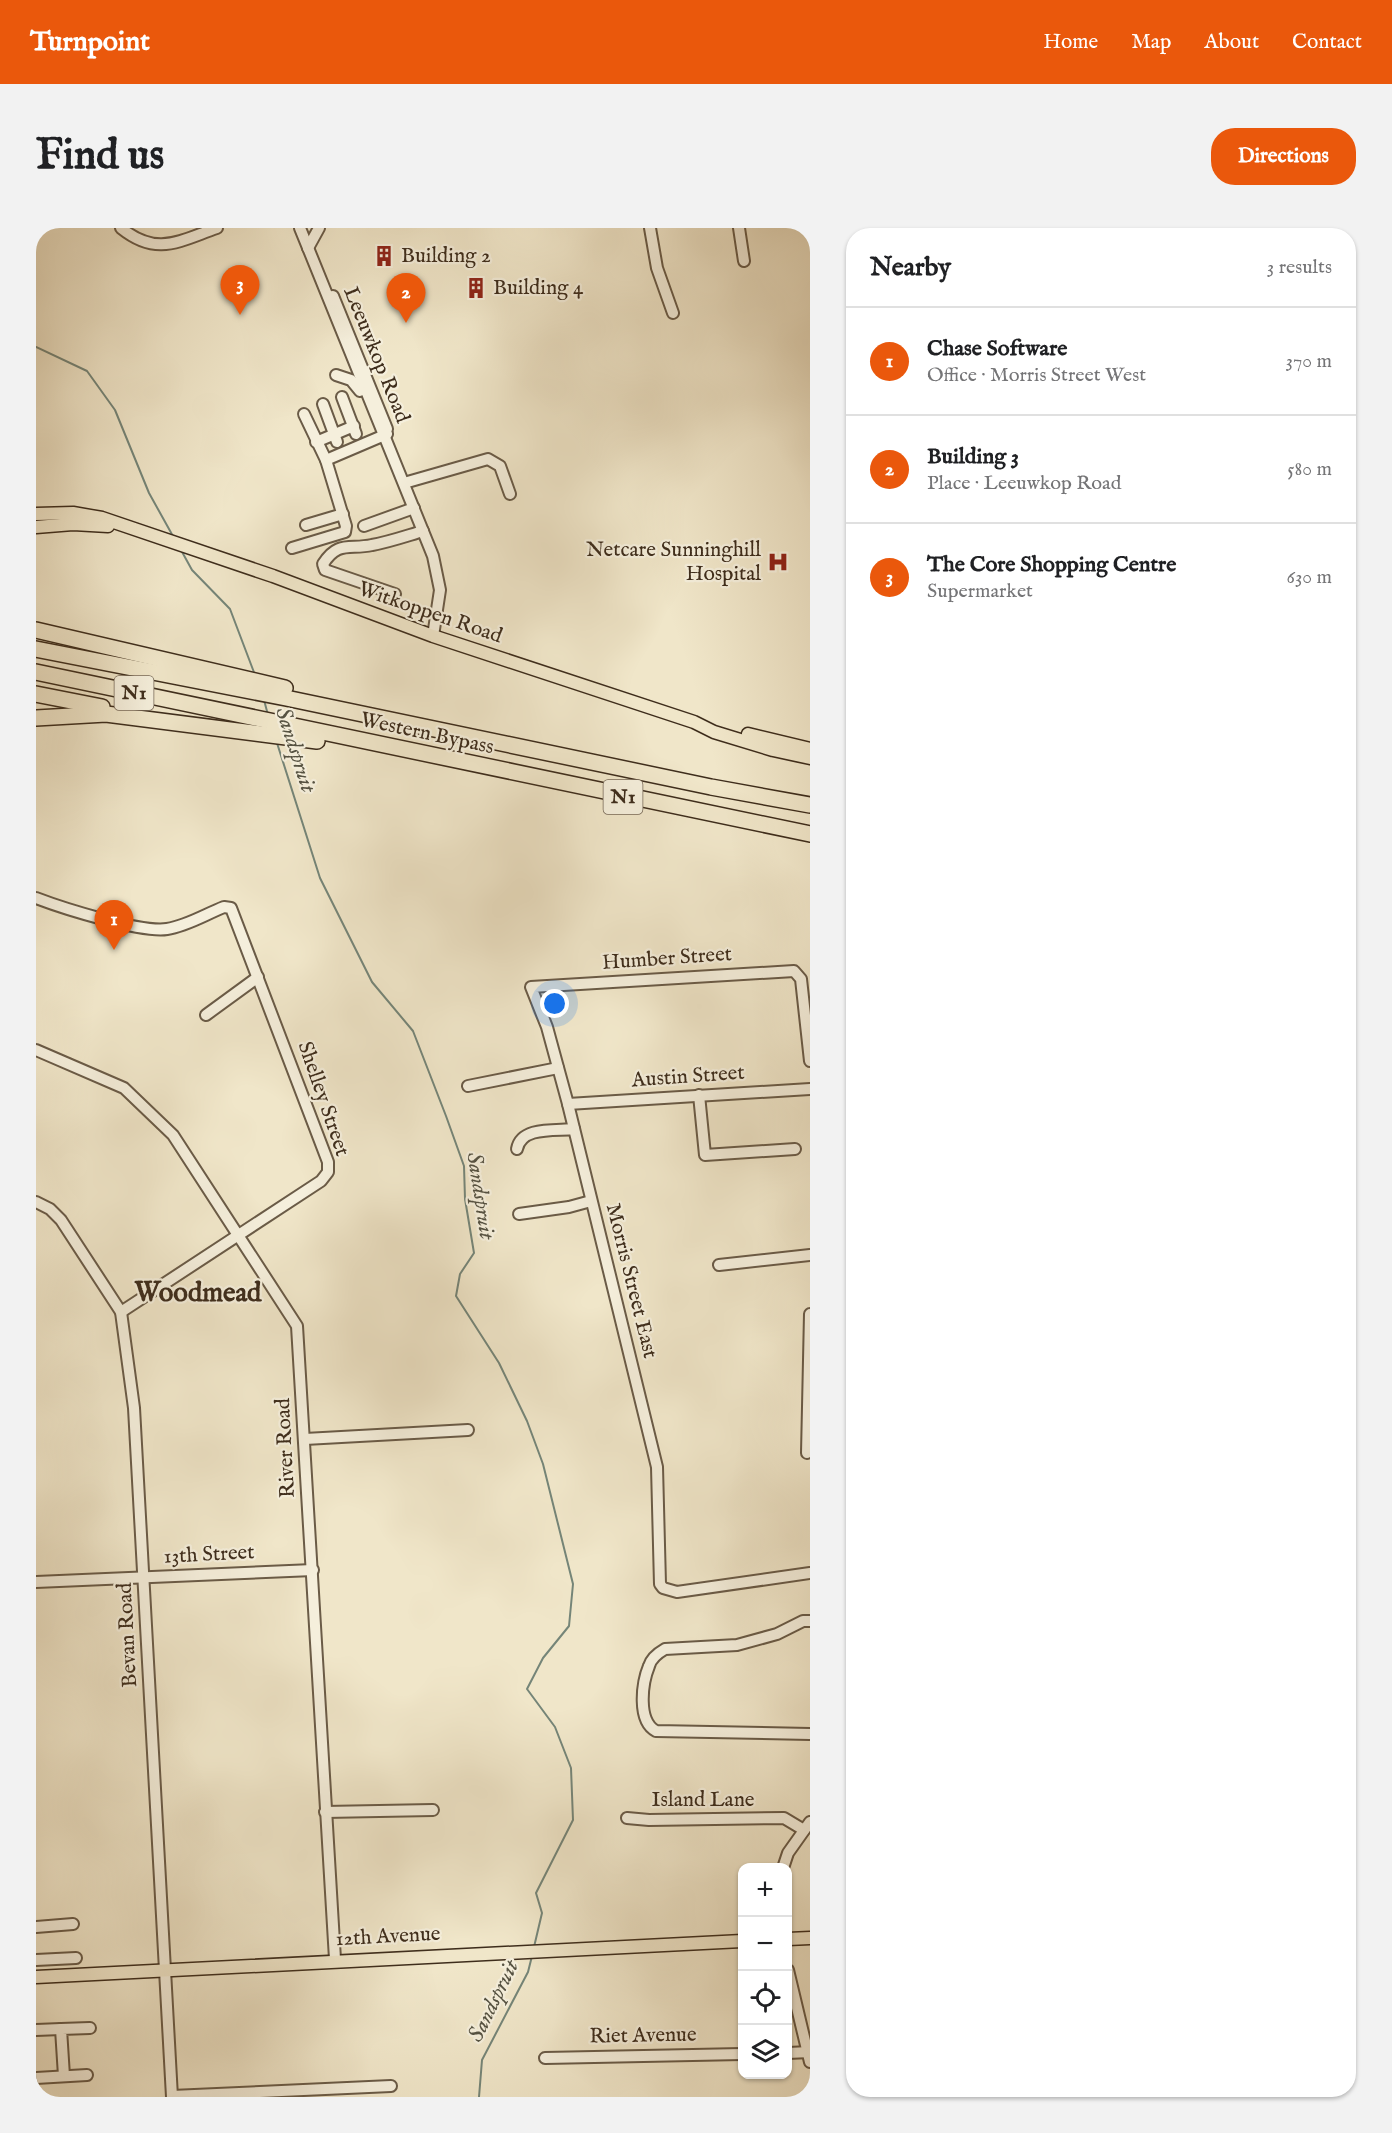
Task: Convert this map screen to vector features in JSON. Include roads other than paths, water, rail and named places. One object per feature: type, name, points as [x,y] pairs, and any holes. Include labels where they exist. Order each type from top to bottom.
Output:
[{"type":"highway","points":[[36,630],[225,680]]},
{"type":"highway","name":"N1","points":[[36,650],[225,680]]},
{"type":"highway","name":"N1","points":[[36,672],[232,722]]},
{"type":"highway","name":"Western Bypass","points":[[225,680],[395,713],[447,731],[711,787],[810,805]]},
{"type":"highway","points":[[36,694],[166,722]]},
{"type":"highway","points":[[36,718],[90,713],[166,722],[232,722]]},
{"type":"highway","name":"Western Bypass","points":[[232,722],[436,758],[810,834]]},
{"type":"main road","name":"Witkoppen Road","points":[[36,514],[67,512],[90,515],[204,552],[433,636],[706,726],[717,726],[810,749]]},
{"type":"main road","name":"Witkoppen Road","points":[[36,527],[88,524],[142,533]]},
{"type":"main road","name":"Witkoppen Road","points":[[706,726],[714,732],[773,750],[810,758]]},
{"type":"main road","points":[[792,1939],[810,1938]]},
{"type":"main road","name":"12th Avenue","points":[[36,1977],[334,1959],[738,1941]]},
{"type":"street","points":[[121,228],[136,240],[161,245],[214,228]]},
{"type":"street","name":"Leeuwkop Road","points":[[300,228],[375,417],[386,438]]},
{"type":"street","points":[[308,248],[319,228]]},
{"type":"street","points":[[650,228],[657,268],[673,313]]},
{"type":"street","points":[[739,228],[744,261]]},
{"type":"street","name":"Leeuwkop Road","points":[[323,283],[345,321],[386,438],[437,569],[440,590],[433,636]]},
{"type":"street","points":[[336,375],[355,383],[375,417]]},
{"type":"street","points":[[316,442],[336,438],[355,430],[342,397]]},
{"type":"street","points":[[323,404],[336,438]]},
{"type":"street","points":[[292,548],[345,532],[343,514],[326,460],[304,414]]},
{"type":"street","points":[[326,460],[386,438]]},
{"type":"street","points":[[404,483],[488,459],[502,469],[510,494]]},
{"type":"street","points":[[364,526],[414,508]]},
{"type":"street","points":[[306,525],[343,514]]},
{"type":"street","points":[[395,594],[325,570],[323,564],[335,550],[352,545],[370,546],[423,531]]},
{"type":"street","name":"Shelley Street","points":[[36,898],[85,914],[159,929],[181,925],[229,906],[258,977],[328,1166],[321,1181],[121,1312]]},
{"type":"street","name":"Humber Street","points":[[531,987],[786,970],[797,973],[801,979],[810,1061]]},
{"type":"street","points":[[206,1015],[258,977]]},
{"type":"street","name":"Morris Street East","points":[[531,987],[547,1027],[568,1104],[657,1467],[658,1572],[663,1588],[673,1592],[684,1591],[810,1573]]},
{"type":"street","name":"River Road","points":[[36,1050],[108,1079],[133,1094],[173,1135],[297,1326],[334,1959]]},
{"type":"street","points":[[468,1086],[558,1068]]},
{"type":"street","name":"Austin Street","points":[[568,1104],[810,1089]]},
{"type":"street","points":[[699,1095],[705,1155],[712,1157],[795,1149]]},
{"type":"street","points":[[515,1143],[529,1133],[574,1129]]},
{"type":"street","points":[[519,1214],[569,1207],[591,1201]]},
{"type":"street","name":"Bevan Road","points":[[36,1202],[61,1220],[121,1312],[134,1408],[172,2097]]},
{"type":"street","points":[[718,1264],[810,1255]]},
{"type":"street","points":[[807,1453],[810,1314]]},
{"type":"street","points":[[305,1439],[468,1430]]},
{"type":"street","name":"13th Street","points":[[36,1582],[313,1570]]},
{"type":"street","points":[[810,1622],[803,1621],[777,1634],[737,1645],[665,1649],[648,1667],[642,1712],[647,1725],[656,1731],[810,1734]]},
{"type":"street","points":[[326,1812],[433,1810]]},
{"type":"street","name":"Island Lane","points":[[627,1818],[780,1819],[805,1828]]},
{"type":"street","points":[[785,1863],[788,1852],[805,1828]]},
{"type":"street","points":[[36,1927],[73,1924]]},
{"type":"street","points":[[36,1960],[76,1958]]},
{"type":"street","points":[[788,1971],[809,2056],[792,2054]]},
{"type":"street","points":[[36,2030],[90,2028]]},
{"type":"street","points":[[61,2029],[64,2076]]},
{"type":"street","name":"Riet Avenue","points":[[545,2058],[738,2054]]},
{"type":"street","points":[[36,2078],[87,2075]]},
{"type":"street","points":[[172,2097],[340,2092],[391,2086]]},
{"type":"waterway","name":"Sandspruit","points":[[36,347],[87,371],[115,410],[149,493],[174,538]]},
{"type":"waterway","name":"Sandspruit","points":[[181,550],[192,570],[230,609],[255,675]]},
{"type":"waterway","name":"Sandspruit","points":[[264,700],[268,715]]},
{"type":"waterway","name":"Sandspruit","points":[[277,743],[320,878],[372,982],[413,1031],[464,1166],[465,1199],[474,1253],[460,1274],[456,1296],[499,1363],[527,1421],[543,1464],[573,1584],[569,1626],[543,1658],[527,1689],[555,1727],[571,1768],[573,1820],[536,1893],[542,1913],[534,1947]]},
{"type":"waterway","name":"Sandspruit","points":[[479,2097],[482,2060],[528,1972],[532,1956]]},
{"type":"place","name":"Building 2","points":[[384,256]]},
{"type":"place","name":"Building 4","points":[[476,288]]},
{"type":"place","name":"The Core Shopping Centre","points":[[240,315]]},
{"type":"place","name":"Building 3","points":[[406,323]]},
{"type":"place","name":"Netcare Sunninghill Hospital","points":[[778,562]]},
{"type":"place","name":"Chase Software","points":[[114,950]]},
{"type":"district","name":"Woodmead","points":[[198,1294]]}]
